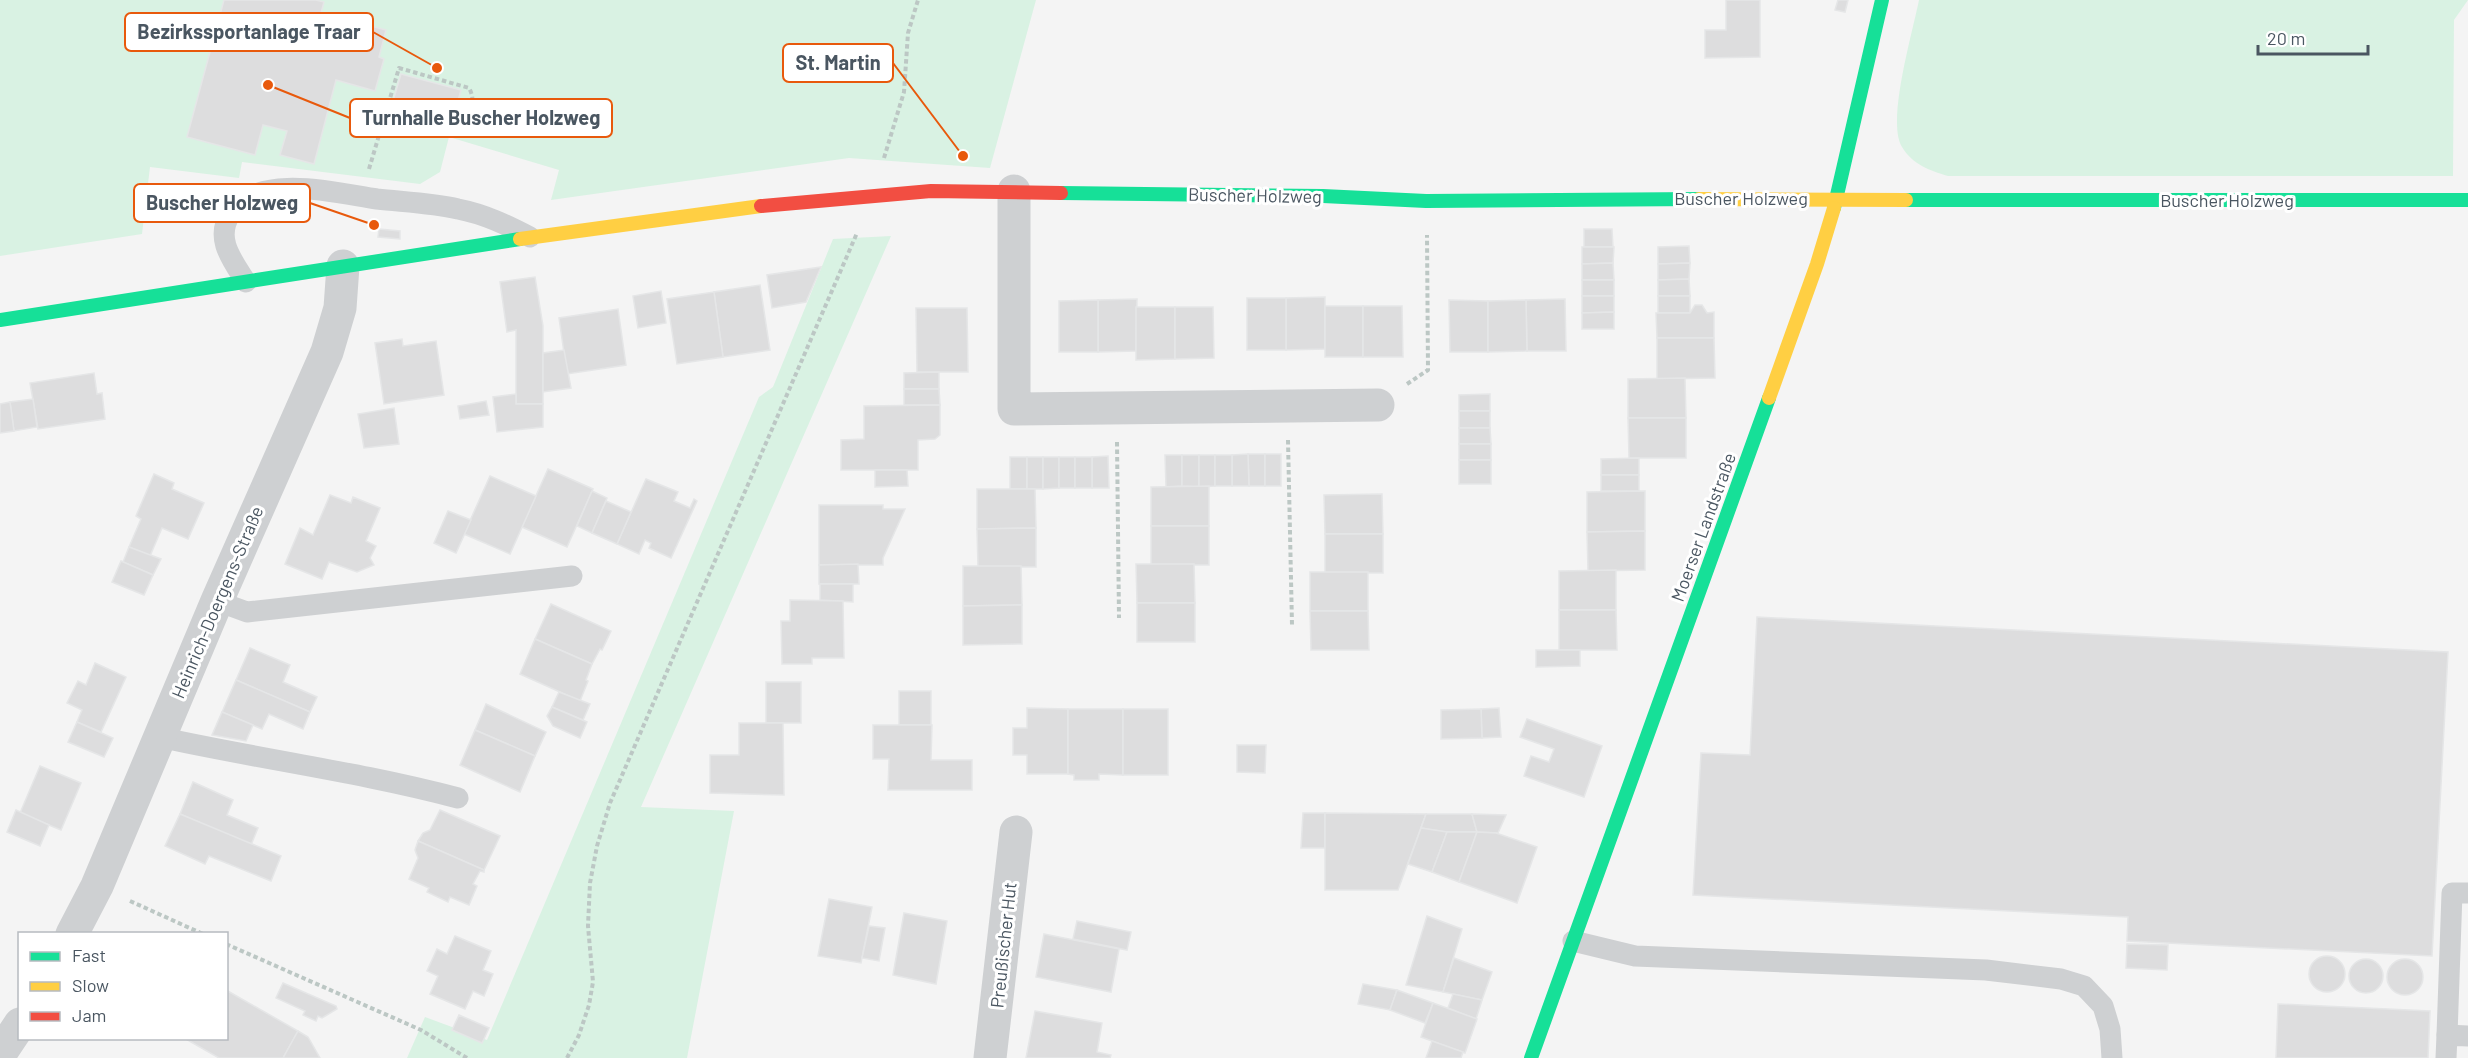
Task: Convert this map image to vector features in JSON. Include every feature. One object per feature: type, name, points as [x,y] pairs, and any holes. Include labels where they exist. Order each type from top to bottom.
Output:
[{"type":"street","name":"Moerser Landstraße","points":[[1531,1058],[1800,313],[1837,199],[1882,0]]},
{"type":"street","name":"Buscher Holzweg","points":[[0,320],[530,237],[700,213],[873,194],[931,191],[1323,196],[1426,201],[2468,200]]},
{"type":"street","points":[[1014,191],[1014,409],[1378,405]]},
{"type":"street","name":"Heinrich-Doergens-Straße","points":[[73,932],[97,886],[217,601],[327,352],[340,308],[343,266]]},
{"type":"street","name":"Preußischer Hut","points":[[990,1058],[1016,832]]},
{"type":"street","points":[[0,1054],[18,1027]]},
{"type":"lane","points":[[246,282],[229,257],[223,239],[225,222],[238,202],[257,192],[288,188],[458,209],[498,221],[530,237]]},
{"type":"lane","points":[[217,601],[247,612],[572,576]]},
{"type":"lane","points":[[159,737],[228,752],[394,781],[458,798]]},
{"type":"lane","points":[[2446,1058],[2452,893],[2468,893]]},
{"type":"lane","points":[[1573,940],[1635,956],[1986,970],[2036,974],[2061,979],[2084,986],[2103,1006],[2110,1029],[2112,1058]]},
{"type":"lane","points":[[2447,1035],[2468,1036]]},
{"type":"path","points":[[567,1058],[579,1035],[589,1005],[592,982],[588,926],[590,884],[597,846],[609,803],[873,194],[904,92],[908,33],[918,0]]},
{"type":"path","points":[[361,196],[399,68],[469,88],[474,102],[466,131]]},
{"type":"path","points":[[1378,405],[1428,370],[1426,201]]},
{"type":"path","points":[[1287,406],[1292,625]]},
{"type":"path","points":[[1116,408],[1119,618]]},
{"type":"path","points":[[97,886],[201,932]]},
{"type":"path","points":[[228,945],[421,1030],[466,1058]]},
{"type":"green space","points":[[0,0],[1036,0],[990,168],[849,158],[551,200],[559,170],[449,137],[440,172],[420,184],[242,162],[239,178],[150,167],[142,234],[0,256]]},
{"type":"green space","points":[[1919,0],[2468,0],[2454,20],[2453,176],[1948,176],[1941,174],[1922,166],[1911,158],[1902,147],[1898,135],[1897,118],[1902,76]]},
{"type":"green space","points":[[891,236],[641,807],[734,811],[687,1058],[407,1058],[425,1017],[487,1040],[759,397],[773,387],[833,239]]},
{"type":"building","points":[[224,0],[316,0],[324,2],[321,13],[386,30],[379,57],[384,59],[375,91],[336,80],[314,164],[280,155],[287,131],[263,125],[255,155],[187,137]]},
{"type":"building","points":[[1726,0],[1760,0],[1760,57],[1705,58],[1705,30],[1726,30]]},
{"type":"building","points":[[1838,0],[1848,0],[1845,12],[1835,10]]},
{"type":"building","points":[[401,74],[461,90],[449,134],[388,118]]},
{"type":"building","points":[[379,229],[400,231],[400,239],[378,237]]},
{"type":"building","points":[[1584,229],[1612,229],[1613,247],[1584,247]]},
{"type":"building","points":[[1689,246],[1690,263],[1658,264],[1658,247]]},
{"type":"building","points":[[1582,247],[1614,247],[1613,263],[1582,264]]},
{"type":"building","points":[[1613,263],[1614,280],[1582,280],[1582,264]]},
{"type":"building","points":[[1690,263],[1689,279],[1658,280],[1658,264]]},
{"type":"building","points":[[821,267],[806,302],[772,308],[767,275]]},
{"type":"building","points":[[535,277],[543,326],[543,404],[516,404],[516,330],[507,332],[500,282]]},
{"type":"building","points":[[1689,279],[1690,296],[1658,296],[1658,280]]},
{"type":"building","points":[[1582,280],[1614,280],[1614,296],[1582,296]]},
{"type":"building","points":[[760,285],[770,350],[723,357],[714,292]]},
{"type":"building","points":[[661,291],[666,323],[638,328],[633,296]]},
{"type":"building","points":[[714,292],[723,357],[677,364],[667,299]]},
{"type":"building","points":[[1582,296],[1614,296],[1614,312],[1582,313]]},
{"type":"building","points":[[1658,296],[1690,296],[1690,313],[1658,313]]},
{"type":"building","points":[[1325,297],[1325,349],[1286,350],[1286,298]]},
{"type":"building","points":[[1247,298],[1286,298],[1286,350],[1247,350]]},
{"type":"building","points":[[1137,299],[1136,351],[1098,352],[1098,300]]},
{"type":"building","points":[[1565,299],[1566,351],[1527,351],[1526,300]]},
{"type":"building","points":[[1098,300],[1098,352],[1059,352],[1059,301]]},
{"type":"building","points":[[1449,300],[1488,301],[1488,352],[1450,352]]},
{"type":"building","points":[[1526,300],[1527,351],[1488,352],[1488,301]]},
{"type":"building","points":[[1695,305],[1702,305],[1707,313],[1714,312],[1714,338],[1657,338],[1656,313],[1690,313]]},
{"type":"building","points":[[1325,306],[1363,306],[1363,357],[1325,357]]},
{"type":"building","points":[[1363,306],[1402,306],[1403,357],[1363,357]]},
{"type":"building","points":[[1136,307],[1175,307],[1175,359],[1136,360]]},
{"type":"building","points":[[1175,307],[1213,307],[1214,358],[1175,359]]},
{"type":"building","points":[[916,308],[967,308],[968,372],[917,372]]},
{"type":"building","points":[[618,309],[626,365],[567,374],[559,318]]},
{"type":"building","points":[[1614,312],[1614,329],[1582,329],[1582,313]]},
{"type":"building","points":[[1657,338],[1714,338],[1715,378],[1657,379]]},
{"type":"building","points":[[402,339],[403,346],[436,341],[444,395],[384,404],[375,343]]},
{"type":"building","points":[[564,350],[571,388],[543,392],[543,353]]},
{"type":"building","points":[[939,372],[939,389],[904,389],[904,373]]},
{"type":"building","points":[[94,373],[97,394],[102,393],[105,419],[38,429],[30,383]]},
{"type":"building","points":[[1685,378],[1686,418],[1628,418],[1628,379]]},
{"type":"building","points":[[904,389],[939,389],[940,405],[904,405]]},
{"type":"building","points":[[516,394],[516,404],[543,404],[543,427],[497,432],[493,397]]},
{"type":"building","points":[[1490,394],[1490,411],[1459,411],[1459,395]]},
{"type":"building","points":[[33,399],[37,427],[14,431],[10,402]]},
{"type":"building","points":[[486,401],[489,415],[460,419],[458,406]]},
{"type":"building","points":[[10,402],[14,431],[0,433],[0,404]]},
{"type":"building","points":[[940,405],[940,435],[935,439],[918,440],[918,470],[841,470],[841,440],[864,439],[864,406]]},
{"type":"building","points":[[394,408],[399,444],[364,448],[358,414]]},
{"type":"building","points":[[1459,411],[1490,411],[1490,428],[1459,428]]},
{"type":"building","points":[[1628,418],[1686,418],[1686,458],[1629,458]]},
{"type":"building","points":[[1459,428],[1490,428],[1491,444],[1459,444]]},
{"type":"building","points":[[1459,444],[1491,444],[1491,460],[1459,460]]},
{"type":"building","points":[[1248,454],[1265,454],[1265,486],[1249,486]]},
{"type":"building","points":[[1248,454],[1249,486],[1232,486],[1232,455]]},
{"type":"building","points":[[1265,454],[1281,454],[1281,486],[1265,486]]},
{"type":"building","points":[[1165,455],[1182,455],[1182,486],[1166,487]]},
{"type":"building","points":[[1182,455],[1199,455],[1199,487],[1182,486]]},
{"type":"building","points":[[1199,455],[1215,455],[1215,486],[1199,487]]},
{"type":"building","points":[[1215,455],[1232,455],[1232,486],[1215,486]]},
{"type":"building","points":[[1108,456],[1109,488],[1092,488],[1092,457]]},
{"type":"building","points":[[1010,457],[1027,457],[1027,489],[1010,489]]},
{"type":"building","points":[[1027,457],[1043,457],[1043,489],[1027,489]]},
{"type":"building","points":[[1043,457],[1059,457],[1059,488],[1043,489]]},
{"type":"building","points":[[1059,457],[1075,457],[1075,488],[1059,488]]},
{"type":"building","points":[[1075,457],[1092,457],[1092,488],[1075,488]]},
{"type":"building","points":[[1639,458],[1639,475],[1601,475],[1601,459]]},
{"type":"building","points":[[1459,460],[1491,460],[1491,484],[1459,484]]},
{"type":"building","points":[[548,469],[593,489],[567,547],[522,527]]},
{"type":"building","points":[[875,470],[907,470],[908,486],[875,487]]},
{"type":"building","points":[[154,474],[174,483],[172,489],[204,503],[188,539],[162,528],[150,556],[129,547],[141,519],[136,516]]},
{"type":"building","points":[[1601,475],[1639,475],[1639,491],[1601,491]]},
{"type":"building","points":[[490,476],[536,496],[510,554],[464,534]]},
{"type":"building","points":[[646,479],[678,492],[674,501],[690,508],[694,499],[697,501],[671,558],[649,548],[651,543],[645,540],[639,554],[617,544]]},
{"type":"building","points":[[1209,486],[1209,526],[1151,526],[1151,487]]},
{"type":"building","points":[[977,489],[1035,489],[1036,528],[977,529]]},
{"type":"building","points":[[592,491],[607,498],[592,533],[577,526]]},
{"type":"building","points":[[1645,491],[1645,531],[1587,532],[1587,492]]},
{"type":"building","points":[[1382,494],[1383,534],[1325,534],[1324,495]]},
{"type":"building","points":[[330,495],[351,503],[353,497],[380,508],[366,541],[376,546],[370,558],[374,565],[357,572],[329,562],[322,579],[285,564],[300,528],[313,535]]},
{"type":"building","points":[[606,501],[631,512],[617,544],[592,533]]},
{"type":"building","points":[[819,505],[883,505],[883,509],[905,509],[883,558],[883,565],[819,565]]},
{"type":"building","points":[[448,511],[471,520],[456,553],[434,543]]},
{"type":"building","points":[[1151,526],[1209,526],[1209,565],[1151,565]]},
{"type":"building","points":[[1036,528],[1036,567],[978,567],[977,529]]},
{"type":"building","points":[[1645,531],[1645,570],[1588,571],[1587,532]]},
{"type":"building","points":[[1325,534],[1383,534],[1383,573],[1325,573]]},
{"type":"building","points":[[129,547],[161,559],[153,575],[123,562]]},
{"type":"building","points":[[121,561],[153,575],[144,595],[112,582]]},
{"type":"building","points":[[858,564],[859,584],[819,584],[819,565]]},
{"type":"building","points":[[1136,564],[1194,564],[1195,603],[1137,603]]},
{"type":"building","points":[[963,566],[1021,566],[1022,605],[963,606]]},
{"type":"building","points":[[1616,570],[1616,610],[1559,610],[1559,571]]},
{"type":"building","points":[[1310,572],[1368,572],[1368,611],[1310,611]]},
{"type":"building","points":[[820,584],[853,584],[853,602],[820,600]]},
{"type":"building","points":[[790,600],[843,601],[844,658],[812,658],[812,664],[782,664],[781,621],[790,621]]},
{"type":"building","points":[[1137,603],[1195,603],[1195,642],[1137,642]]},
{"type":"building","points":[[551,604],[611,631],[592,664],[535,639]]},
{"type":"building","points":[[1022,605],[1022,644],[963,645],[963,606]]},
{"type":"building","points":[[1559,610],[1616,610],[1617,650],[1559,650]]},
{"type":"building","points":[[1310,611],[1368,611],[1369,650],[1311,650]]},
{"type":"building","points":[[1757,617],[2448,652],[2432,956],[2127,941],[2128,917],[1693,895],[1701,753],[1750,755]]},
{"type":"building","points":[[535,639],[592,664],[580,701],[520,674]]},
{"type":"building","points":[[250,648],[290,665],[283,682],[317,697],[310,712],[236,680]]},
{"type":"building","points":[[1536,650],[1580,650],[1580,666],[1536,667]]},
{"type":"building","points":[[95,663],[126,677],[101,732],[77,722],[82,710],[67,703],[78,681],[86,685]]},
{"type":"building","points":[[236,680],[310,712],[303,729],[269,714],[262,729],[222,712]]},
{"type":"building","points":[[766,682],[801,682],[801,723],[766,723]]},
{"type":"building","points":[[899,691],[931,691],[931,725],[899,725]]},
{"type":"building","points":[[559,692],[590,704],[583,720],[552,707]]},
{"type":"building","points":[[486,704],[546,732],[535,756],[475,730]]},
{"type":"building","points":[[552,707],[587,722],[580,738],[553,726],[547,716]]},
{"type":"building","points":[[1027,708],[1068,709],[1068,774],[1027,774],[1027,755],[1013,755],[1013,728],[1027,728]]},
{"type":"building","points":[[1499,708],[1501,737],[1482,738],[1481,709]]},
{"type":"building","points":[[1068,709],[1123,709],[1123,775],[1099,774],[1099,780],[1074,780],[1074,775],[1068,774]]},
{"type":"building","points":[[1123,709],[1168,709],[1168,775],[1123,775]]},
{"type":"building","points":[[1481,709],[1482,738],[1441,739],[1441,710]]},
{"type":"building","points":[[222,712],[253,725],[246,741],[212,735]]},
{"type":"building","points":[[1527,719],[1602,746],[1584,797],[1524,776],[1531,756],[1549,762],[1554,749],[1520,737]]},
{"type":"building","points":[[77,722],[113,738],[104,757],[68,742]]},
{"type":"building","points":[[739,723],[783,723],[784,795],[710,793],[710,755],[739,755]]},
{"type":"building","points":[[873,725],[932,725],[931,760],[972,760],[972,790],[888,790],[889,759],[873,759]]},
{"type":"building","points":[[475,730],[535,756],[520,792],[460,765]]},
{"type":"building","points":[[1237,745],[1266,745],[1265,773],[1237,772]]},
{"type":"building","points":[[40,766],[81,783],[61,830],[20,813]]},
{"type":"building","points":[[193,782],[233,800],[227,815],[258,828],[251,845],[180,814]]},
{"type":"building","points":[[16,810],[49,825],[40,846],[7,832]]},
{"type":"building","points":[[440,810],[500,836],[484,870],[418,841],[423,833],[430,830]]},
{"type":"building","points":[[1303,813],[1325,813],[1325,848],[1301,848]]},
{"type":"building","points":[[1325,813],[1426,814],[1398,890],[1325,890]]},
{"type":"building","points":[[180,814],[281,856],[271,881],[209,856],[205,864],[165,846]]},
{"type":"building","points":[[1426,814],[1472,814],[1477,832],[1447,832],[1421,828]]},
{"type":"building","points":[[1472,814],[1506,815],[1498,833],[1477,832]]},
{"type":"building","points":[[1421,828],[1447,832],[1432,872],[1408,864]]},
{"type":"building","points":[[1447,832],[1477,832],[1459,882],[1432,872]]},
{"type":"building","points":[[1477,832],[1496,833],[1537,847],[1517,903],[1459,882]]},
{"type":"building","points":[[418,841],[484,870],[484,872],[480,871],[473,884],[477,886],[469,905],[450,897],[448,902],[427,892],[429,888],[409,879],[418,858],[415,850]]},
{"type":"building","points":[[829,899],[872,907],[861,963],[818,956]]},
{"type":"building","points":[[904,913],[947,921],[936,984],[893,975]]},
{"type":"building","points":[[1427,916],[1462,929],[1443,992],[1406,985]]},
{"type":"building","points":[[1077,921],[1131,932],[1127,950],[1073,939]]},
{"type":"building","points":[[869,926],[885,928],[879,961],[862,958]]},
{"type":"building","points":[[1044,934],[1119,949],[1111,992],[1036,977]]},
{"type":"building","points":[[455,936],[491,951],[483,970],[493,974],[484,996],[473,991],[465,1009],[430,994],[438,976],[427,971],[437,949],[447,954]]},
{"type":"building","points":[[2127,944],[2168,945],[2167,970],[2126,968]]},
{"type":"building","points":[[2327,956],[2340,961],[2345,974],[2340,987],[2327,992],[2314,987],[2309,974],[2314,961]]},
{"type":"building","points":[[1454,958],[1492,972],[1482,1000],[1443,992]]},
{"type":"building","points":[[2366,959],[2378,964],[2383,976],[2378,988],[2366,993],[2354,988],[2349,976],[2354,964]]},
{"type":"building","points":[[2405,959],[2418,964],[2423,977],[2418,990],[2405,995],[2392,990],[2387,977],[2392,964]]},
{"type":"building","points":[[283,983],[336,1006],[337,1009],[322,1018],[318,1016],[316,1021],[303,1015],[305,1011],[276,998]]},
{"type":"building","points":[[1363,984],[1397,990],[1390,1010],[1358,1004]]},
{"type":"building","points":[[1397,990],[1433,1003],[1425,1023],[1390,1010]]},
{"type":"building","points":[[228,991],[298,1031],[283,1058],[219,1058],[188,1040],[228,1040]]},
{"type":"building","points":[[1453,994],[1482,1000],[1476,1019],[1448,1008]]},
{"type":"building","points":[[1433,1003],[1477,1019],[1465,1053],[1421,1037]]},
{"type":"building","points":[[2278,1004],[2430,1011],[2428,1058],[2276,1058]]},
{"type":"building","points":[[1035,1011],[1102,1023],[1097,1052],[1111,1055],[1110,1058],[1026,1058]]},
{"type":"building","points":[[459,1015],[489,1028],[482,1043],[452,1030]]},
{"type":"building","points":[[298,1031],[308,1037],[320,1058],[283,1058]]},
{"type":"building","points":[[1432,1041],[1463,1052],[1461,1058],[1426,1058]]},
{"type":"traffic: fast","points":[[1834,208],[1882,0]]},
{"type":"traffic: fast","points":[[1061,193],[1323,196],[1426,201],[1699,199]]},
{"type":"traffic: fast","points":[[1906,200],[2468,200]]},
{"type":"traffic: fast","points":[[0,320],[520,239]]},
{"type":"traffic: fast","points":[[1531,1058],[1769,398]]},
{"type":"traffic: slow","points":[[1699,199],[1906,200]]},
{"type":"traffic: slow","points":[[520,239],[761,206]]},
{"type":"traffic: slow","points":[[1769,398],[1817,264],[1834,208]]},
{"type":"traffic: jam","points":[[761,206],[931,191],[1061,193]]},
{"type":"place","name":"Bezirkssportanlage Traar","points":[[437,68]]},
{"type":"place","name":"Turnhalle Buscher Holzweg","points":[[268,85]]},
{"type":"place","name":"St. Martin","points":[[963,156]]},
{"type":"place","name":"Buscher Holzweg","points":[[374,225]]}]
